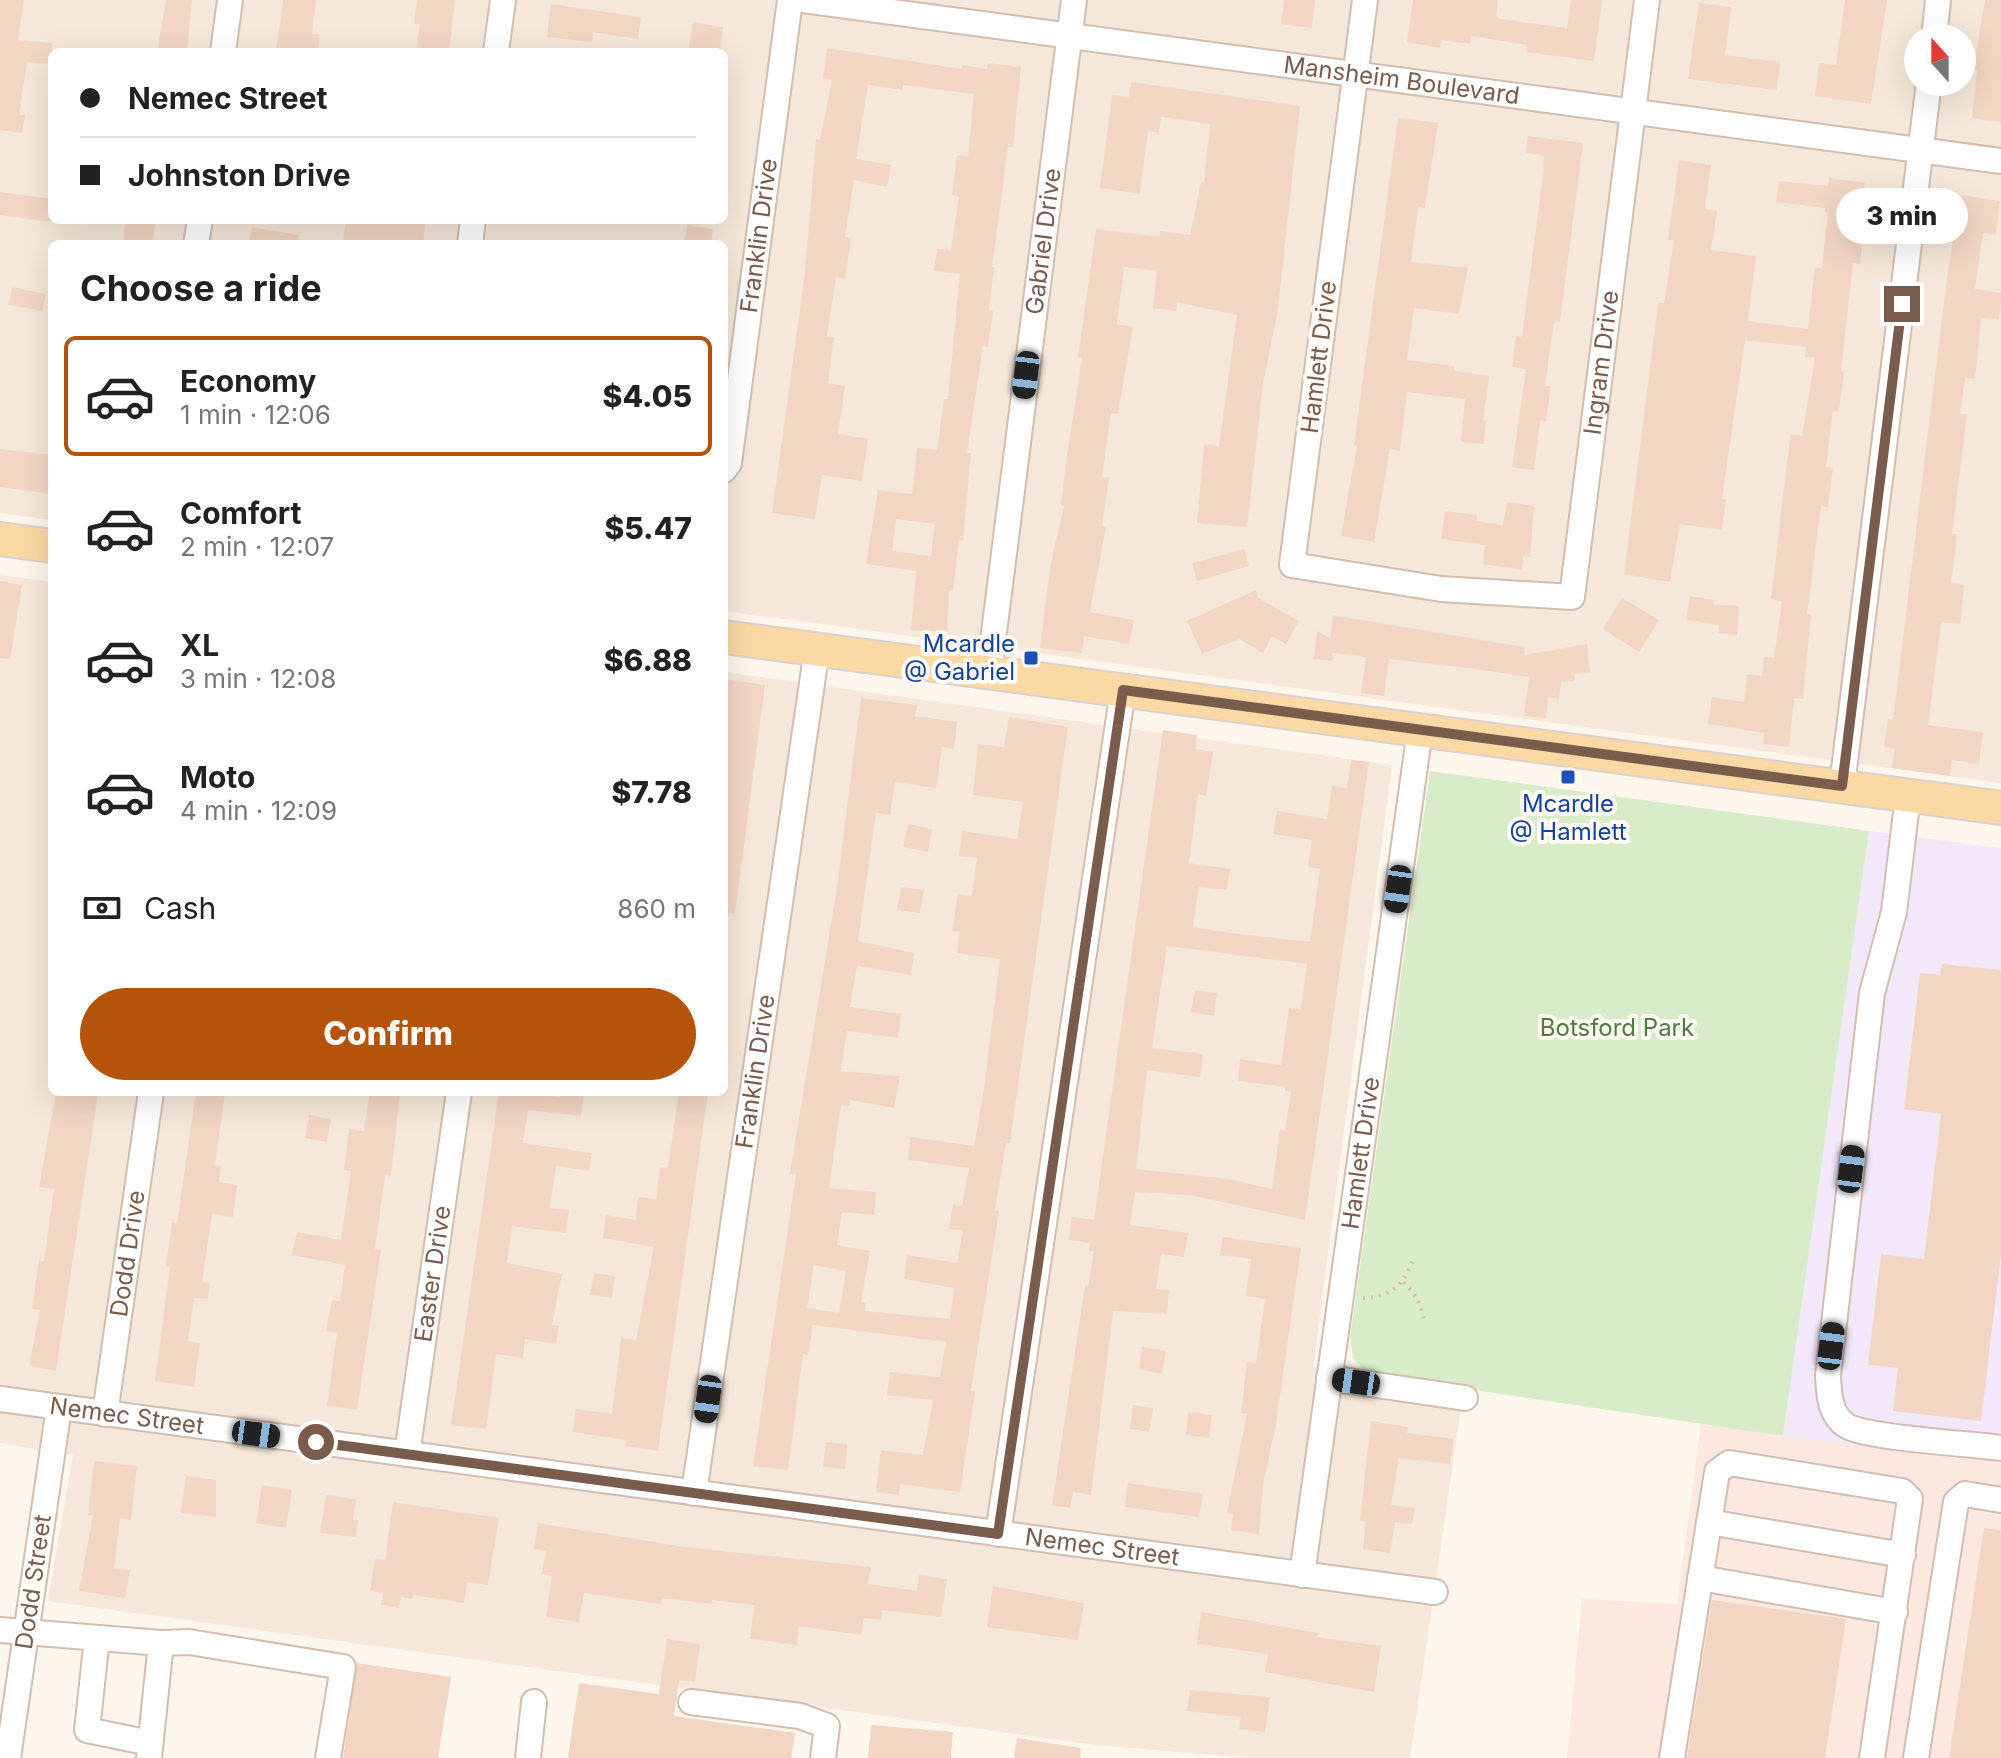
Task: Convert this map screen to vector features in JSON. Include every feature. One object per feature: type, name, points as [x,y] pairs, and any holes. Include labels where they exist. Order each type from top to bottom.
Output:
[{"type":"main road","points":[[0,539],[48,545]]},
{"type":"main road","points":[[728,638],[2001,808]]},
{"type":"street","points":[[224,48],[230,0]]},
{"type":"street","points":[[497,48],[503,0]]},
{"type":"street","name":"Franklin Drive","points":[[728,457],[790,0]]},
{"type":"street","name":"Mansheim Boulevard","points":[[803,0],[2001,161]]},
{"type":"street","name":"Gabriel Drive","points":[[989,672],[1074,0]]},
{"type":"street","name":"Hamlett Drive","points":[[1365,0],[1292,565],[1441,589]]},
{"type":"street","name":"Ingram Drive","points":[[1441,589],[1572,597],[1647,0]]},
{"type":"street","points":[[1935,24],[1938,0]]},
{"type":"street","points":[[1842,786],[1927,96]]},
{"type":"street","name":"Franklin Drive","points":[[694,1493],[817,649]]},
{"type":"street","points":[[998,1534],[1123,690]]},
{"type":"street","name":"Hamlett Drive","points":[[1302,1575],[1420,730]]},
{"type":"street","points":[[1908,796],[1894,912],[1872,993],[1828,1376],[1830,1406],[1846,1425],[1870,1432],[2001,1448]]},
{"type":"street","name":"Dodd Drive","points":[[105,1414],[150,1096]]},
{"type":"street","name":"Easter Drive","points":[[407,1454],[458,1096]]},
{"type":"street","points":[[1329,1378],[1465,1398]]},
{"type":"street","name":"Nemec Street","points":[[0,1399],[1435,1592]]},
{"type":"street","name":"Dodd Street","points":[[8,1758],[59,1407]]},
{"type":"street","points":[[1672,1758],[1717,1472],[1729,1463],[1902,1491],[1910,1499],[1872,1758]]},
{"type":"street","points":[[1916,1758],[1956,1502],[1965,1494],[2001,1500]]},
{"type":"street","points":[[1709,1522],[1903,1555]]},
{"type":"street","points":[[1700,1578],[1895,1612]]},
{"type":"street","points":[[0,1630],[161,1643],[189,1642],[343,1667],[328,1758]]},
{"type":"street","points":[[97,1638],[87,1730],[149,1750],[161,1643]]},
{"type":"street","points":[[528,1758],[534,1702]]},
{"type":"street","points":[[691,1702],[800,1716],[827,1726],[823,1758]]},
{"type":"path","points":[[1341,1296],[1377,1297],[1390,1293],[1404,1282],[1414,1258]]},
{"type":"path","points":[[1404,1282],[1417,1298],[1425,1321]]},
{"type":"shaded area","points":[[0,0],[2001,0],[2001,783],[728,612],[728,240],[48,240],[48,519],[0,513]]},
{"type":"shaded area","points":[[0,575],[48,581],[48,1096],[728,1096],[728,673],[1392,765],[1313,1367],[1464,1387],[1410,1758],[1249,1758],[1096,1745],[48,1601],[73,1455],[0,1443]]},
{"type":"shaded area","points":[[1869,831],[2001,848],[2001,1463],[1783,1436]]},
{"type":"shaded area","points":[[1701,1424],[2001,1463],[2001,1758],[1567,1758],[1582,1599],[1677,1604]]},
{"type":"green space","name":"Botsford Park","points":[[1430,771],[1869,831],[1783,1436],[1366,1374],[1353,1357],[1350,1338]]},
{"type":"building","points":[[0,0],[24,0],[18,40],[52,43],[52,48],[48,48],[48,64],[27,62],[19,115],[25,115],[22,133],[0,130]]},
{"type":"building","points":[[166,0],[192,0],[187,48],[158,48]]},
{"type":"building","points":[[283,0],[316,0],[312,34],[320,35],[318,48],[277,48]]},
{"type":"building","points":[[417,0],[455,0],[449,48],[417,48],[420,24],[414,24]]},
{"type":"building","points":[[1284,0],[1315,0],[1312,28],[1281,24]]},
{"type":"building","points":[[1413,0],[1498,0],[1496,16],[1500,19],[1567,28],[1571,0],[1602,0],[1594,61],[1526,52],[1527,45],[1471,36],[1470,44],[1442,40],[1440,48],[1407,42]]},
{"type":"building","points":[[1845,0],[1887,0],[1871,104],[1815,96],[1819,63],[1836,65]]},
{"type":"building","points":[[1985,0],[2001,0],[2001,122],[1972,118],[1976,96],[1976,52]]},
{"type":"building","points":[[1699,3],[1731,7],[1725,55],[1780,62],[1777,90],[1688,79]]},
{"type":"building","points":[[551,4],[641,17],[638,39],[593,32],[592,42],[547,37]]},
{"type":"building","points":[[693,22],[723,27],[720,48],[689,48]]},
{"type":"building","points":[[827,48],[962,69],[962,65],[987,69],[988,63],[1021,67],[1013,147],[1008,147],[992,267],[989,310],[993,311],[988,347],[983,346],[967,453],[971,453],[963,541],[959,540],[953,591],[949,591],[947,632],[911,630],[916,571],[866,564],[878,490],[912,494],[917,448],[937,450],[944,399],[948,399],[960,274],[934,271],[937,249],[951,250],[959,196],[952,195],[957,155],[968,156],[974,94],[903,85],[903,90],[868,85],[856,159],[891,165],[887,187],[854,180],[845,237],[851,238],[845,279],[836,277],[827,336],[834,337],[828,383],[845,386],[838,434],[868,439],[862,481],[822,475],[815,519],[772,513],[805,273],[816,139],[820,140],[832,80],[823,79]],"holes":[[[896,519],[935,524],[931,556],[892,551]]]},
{"type":"building","points":[[1131,82],[1300,106],[1278,309],[1263,384],[1247,527],[1197,523],[1204,444],[1219,446],[1237,315],[1177,302],[1176,311],[1153,308],[1157,271],[1124,267],[1117,324],[1133,327],[1118,414],[1111,413],[1102,477],[1109,478],[1102,526],[1106,527],[1090,612],[1134,620],[1129,644],[1084,636],[1082,653],[1040,648],[1051,562],[1064,506],[1061,505],[1082,358],[1078,357],[1096,229],[1160,237],[1160,231],[1190,235],[1201,182],[1204,183],[1210,124],[1161,117],[1159,133],[1148,131],[1140,194],[1100,188],[1112,95],[1129,97]]},
{"type":"building","points":[[1398,118],[1438,123],[1425,208],[1418,207],[1411,262],[1468,268],[1459,314],[1414,308],[1407,360],[1454,366],[1454,371],[1489,376],[1483,421],[1486,421],[1484,444],[1461,442],[1465,399],[1407,392],[1400,451],[1390,449],[1374,542],[1341,536],[1357,445],[1354,445]]},
{"type":"building","points":[[1528,136],[1583,143],[1560,322],[1554,321],[1545,386],[1551,386],[1546,421],[1540,420],[1534,470],[1512,467],[1526,369],[1512,367],[1516,336],[1522,337],[1544,156],[1526,153]]},
{"type":"building","points":[[1679,160],[1711,165],[1705,209],[1717,211],[1711,250],[1756,256],[1748,321],[1808,329],[1815,268],[1822,268],[1828,213],[1825,208],[1776,202],[1779,181],[1828,186],[1829,178],[1865,183],[1859,224],[1865,225],[1860,264],[1853,263],[1839,411],[1833,411],[1826,467],[1833,468],[1828,507],[1821,506],[1807,614],[1811,614],[1803,699],[1794,698],[1789,747],[1763,744],[1764,733],[1708,724],[1712,697],[1744,702],[1747,674],[1762,676],[1764,657],[1774,658],[1782,601],[1771,599],[1787,462],[1791,434],[1802,436],[1815,358],[1805,357],[1806,347],[1745,340],[1722,499],[1726,500],[1722,530],[1680,524],[1670,582],[1624,574],[1658,303],[1664,303],[1674,240],[1668,240]]},
{"type":"building","points":[[0,192],[48,198],[48,222],[0,215]]},
{"type":"building","points":[[1962,195],[2000,201],[1996,235],[1983,233],[1975,289],[2001,293],[2001,303],[1999,320],[1981,318],[1975,379],[1965,378],[1960,414],[1967,414],[1952,534],[1957,534],[1951,583],[1964,585],[1960,624],[1941,622],[1928,725],[1983,732],[1979,764],[1952,760],[1950,776],[1892,768],[1895,749],[1884,747],[1888,719],[1893,720],[1948,269]]},
{"type":"building","points":[[126,224],[155,224],[153,240],[124,240]]},
{"type":"building","points":[[345,224],[426,224],[424,240],[343,240]]},
{"type":"building","points":[[687,225],[713,229],[712,240],[685,240]]},
{"type":"building","points":[[252,227],[299,235],[298,240],[250,240]]},
{"type":"building","points":[[12,287],[46,294],[42,311],[8,305]]},
{"type":"building","points":[[0,449],[48,455],[48,493],[0,487]]},
{"type":"building","points":[[1507,502],[1534,506],[1530,557],[1523,556],[1522,570],[1483,564],[1485,545],[1441,539],[1445,511],[1477,515],[1476,521],[1503,525]]},
{"type":"building","points":[[1244,549],[1249,566],[1197,581],[1192,563]]},
{"type":"building","points":[[0,581],[22,585],[10,659],[0,658]]},
{"type":"building","points":[[1256,590],[1258,598],[1299,621],[1286,644],[1272,636],[1263,653],[1239,639],[1202,654],[1187,621]]},
{"type":"building","points":[[1690,596],[1714,600],[1714,605],[1739,606],[1737,635],[1718,633],[1719,625],[1686,620]]},
{"type":"building","points":[[1622,598],[1659,620],[1639,652],[1603,629]]},
{"type":"building","points":[[1333,615],[1525,647],[1524,655],[1587,644],[1590,672],[1574,674],[1575,681],[1561,682],[1559,699],[1548,697],[1546,718],[1524,716],[1529,677],[1469,668],[1389,659],[1384,696],[1361,693],[1366,657],[1333,653],[1332,661],[1314,659],[1317,631],[1330,638]]},
{"type":"building","points":[[728,680],[765,685],[735,914],[728,913]]},
{"type":"building","points":[[861,698],[917,705],[915,716],[957,722],[954,749],[942,747],[936,788],[895,782],[890,815],[876,813],[858,941],[914,953],[911,975],[857,966],[850,1007],[901,1014],[898,1038],[847,1031],[841,1071],[900,1076],[894,1108],[850,1100],[850,1106],[841,1105],[829,1188],[876,1192],[874,1215],[842,1212],[837,1245],[870,1251],[861,1302],[866,1303],[865,1311],[950,1319],[954,1288],[904,1279],[907,1255],[957,1263],[963,1230],[949,1229],[953,1204],[962,1206],[969,1168],[908,1160],[911,1137],[974,1146],[984,1090],[1000,959],[957,953],[960,932],[952,931],[958,894],[972,896],[977,858],[959,856],[962,831],[1017,839],[1023,802],[973,795],[978,744],[1004,747],[1009,717],[1068,727],[1010,1143],[1006,1143],[995,1210],[999,1211],[971,1391],[975,1392],[960,1492],[900,1484],[899,1495],[876,1492],[881,1450],[923,1455],[933,1400],[887,1395],[890,1372],[940,1377],[946,1342],[813,1325],[808,1355],[803,1354],[788,1470],[753,1466],[796,1174],[790,1174],[837,887]],"holes":[[[814,1265],[846,1271],[839,1313],[807,1308]]]},
{"type":"building","points":[[1163,730],[1197,735],[1196,749],[1213,752],[1206,796],[1198,794],[1189,863],[1230,869],[1227,890],[1199,887],[1193,927],[1231,933],[1310,942],[1320,869],[1308,867],[1312,840],[1273,834],[1277,811],[1327,819],[1332,786],[1347,788],[1351,760],[1369,762],[1305,1220],[1190,1195],[1135,1192],[1130,1225],[1188,1233],[1184,1257],[1161,1254],[1156,1289],[1169,1290],[1167,1314],[1113,1311],[1091,1495],[1073,1492],[1070,1508],[1052,1505],[1085,1285],[1088,1286],[1094,1252],[1089,1251],[1090,1243],[1069,1240],[1072,1217],[1094,1220]],"holes":[[[1167,946],[1307,964],[1301,1009],[1289,1008],[1281,1065],[1240,1059],[1238,1081],[1285,1087],[1285,1091],[1291,1092],[1285,1130],[1280,1130],[1272,1189],[1228,1179],[1136,1169],[1147,1070],[1200,1077],[1203,1054],[1152,1048]]]},
{"type":"building","points":[[908,824],[932,829],[928,852],[903,847]]},
{"type":"building","points":[[901,887],[924,890],[920,913],[897,910]]},
{"type":"building","points":[[1942,964],[2001,970],[2001,1254],[1981,1421],[1893,1411],[1898,1368],[1868,1365],[1881,1254],[1924,1259],[1941,1114],[1904,1109],[1920,973],[1940,975]]},
{"type":"building","points":[[1195,990],[1217,993],[1214,1016],[1191,1012]]},
{"type":"building","points":[[55,1096],[98,1096],[56,1371],[29,1366],[40,1310],[32,1309],[39,1260],[44,1261],[54,1189],[39,1187]]},
{"type":"building","points":[[195,1096],[224,1096],[215,1165],[221,1166],[219,1182],[237,1185],[233,1217],[212,1214],[202,1282],[210,1283],[208,1299],[194,1298],[188,1341],[200,1343],[194,1387],[155,1381],[170,1267],[166,1266],[172,1222],[177,1223]]},
{"type":"building","points":[[369,1096],[400,1096],[391,1176],[385,1175],[375,1249],[381,1250],[357,1410],[327,1406],[337,1333],[326,1331],[332,1300],[340,1301],[345,1265],[292,1255],[297,1232],[341,1240],[351,1171],[344,1170],[349,1129],[364,1131]]},
{"type":"building","points":[[498,1096],[584,1096],[581,1116],[528,1110],[523,1143],[592,1153],[589,1171],[556,1166],[550,1208],[569,1210],[566,1233],[512,1226],[507,1263],[562,1274],[552,1325],[559,1326],[556,1344],[525,1339],[523,1358],[496,1354],[486,1429],[451,1425]]},
{"type":"building","points":[[678,1096],[707,1096],[658,1451],[625,1446],[626,1440],[573,1432],[576,1409],[612,1414],[621,1338],[636,1340],[654,1247],[603,1238],[606,1215],[636,1220],[638,1197],[656,1199],[660,1167],[668,1168]]},
{"type":"building","points":[[309,1115],[331,1119],[327,1142],[305,1138]]},
{"type":"building","points":[[1223,1237],[1301,1248],[1276,1424],[1263,1485],[1259,1534],[1231,1530],[1233,1514],[1227,1513],[1247,1414],[1241,1413],[1247,1362],[1256,1363],[1265,1299],[1246,1296],[1251,1259],[1220,1255]]},
{"type":"building","points":[[594,1273],[615,1276],[612,1298],[590,1295]]},
{"type":"building","points":[[1142,1347],[1166,1351],[1162,1374],[1139,1369]]},
{"type":"building","points":[[1133,1405],[1153,1408],[1149,1432],[1130,1429]]},
{"type":"building","points":[[1188,1412],[1212,1415],[1209,1438],[1186,1435]]},
{"type":"building","points":[[1371,1421],[1408,1427],[1407,1433],[1454,1439],[1450,1464],[1399,1458],[1391,1505],[1415,1508],[1412,1524],[1395,1522],[1390,1553],[1363,1549],[1366,1522],[1360,1521]]},
{"type":"building","points":[[826,1442],[847,1444],[845,1469],[823,1467]]},
{"type":"building","points":[[94,1461],[137,1466],[131,1520],[120,1518],[114,1568],[130,1570],[125,1598],[79,1591],[93,1515],[88,1515]]},
{"type":"building","points":[[186,1476],[216,1480],[216,1517],[181,1513]]},
{"type":"building","points":[[1128,1483],[1203,1494],[1199,1517],[1125,1507]]},
{"type":"building","points":[[262,1485],[292,1490],[286,1528],[256,1523]]},
{"type":"building","points":[[326,1495],[356,1499],[353,1520],[358,1520],[356,1537],[320,1533]]},
{"type":"building","points":[[393,1502],[499,1518],[488,1585],[467,1582],[464,1603],[413,1595],[412,1599],[401,1597],[399,1608],[381,1605],[383,1593],[370,1591],[375,1559],[385,1560]]},
{"type":"building","points":[[538,1523],[685,1547],[871,1567],[868,1584],[917,1591],[919,1575],[947,1579],[941,1617],[882,1610],[881,1620],[864,1618],[861,1635],[799,1626],[797,1645],[750,1639],[754,1605],[712,1600],[712,1604],[662,1598],[661,1604],[584,1593],[579,1622],[546,1617],[552,1576],[542,1574],[546,1551],[534,1549]]},
{"type":"building","points":[[1984,1528],[2001,1530],[2001,1758],[1949,1758]]},
{"type":"building","points":[[993,1586],[1084,1603],[1078,1640],[987,1627]]},
{"type":"building","points":[[1712,1600],[1846,1619],[1825,1758],[1687,1758]]},
{"type":"building","points":[[1201,1612],[1318,1633],[1317,1637],[1381,1646],[1374,1692],[1265,1672],[1268,1654],[1197,1644]]},
{"type":"building","points":[[667,1639],[700,1644],[695,1682],[679,1680],[674,1716],[795,1733],[791,1758],[568,1758],[579,1683],[659,1694]]},
{"type":"building","points":[[357,1663],[451,1677],[438,1758],[343,1758]]},
{"type":"building","points":[[1190,1690],[1270,1697],[1265,1732],[1239,1729],[1241,1717],[1187,1711]]},
{"type":"building","points":[[871,1725],[953,1732],[951,1758],[868,1758]]},
{"type":"building","points":[[1017,1738],[1081,1748],[1080,1758],[1014,1758]]},
{"type":"place","name":"Mcardle @ Gabriel","points":[[1031,658]]},
{"type":"place","name":"Mcardle @ Hamlett","points":[[1568,777]]},
{"type":"route","points":[[316,1442],[998,1534],[1123,690],[1842,786],[1902,304]]}]
